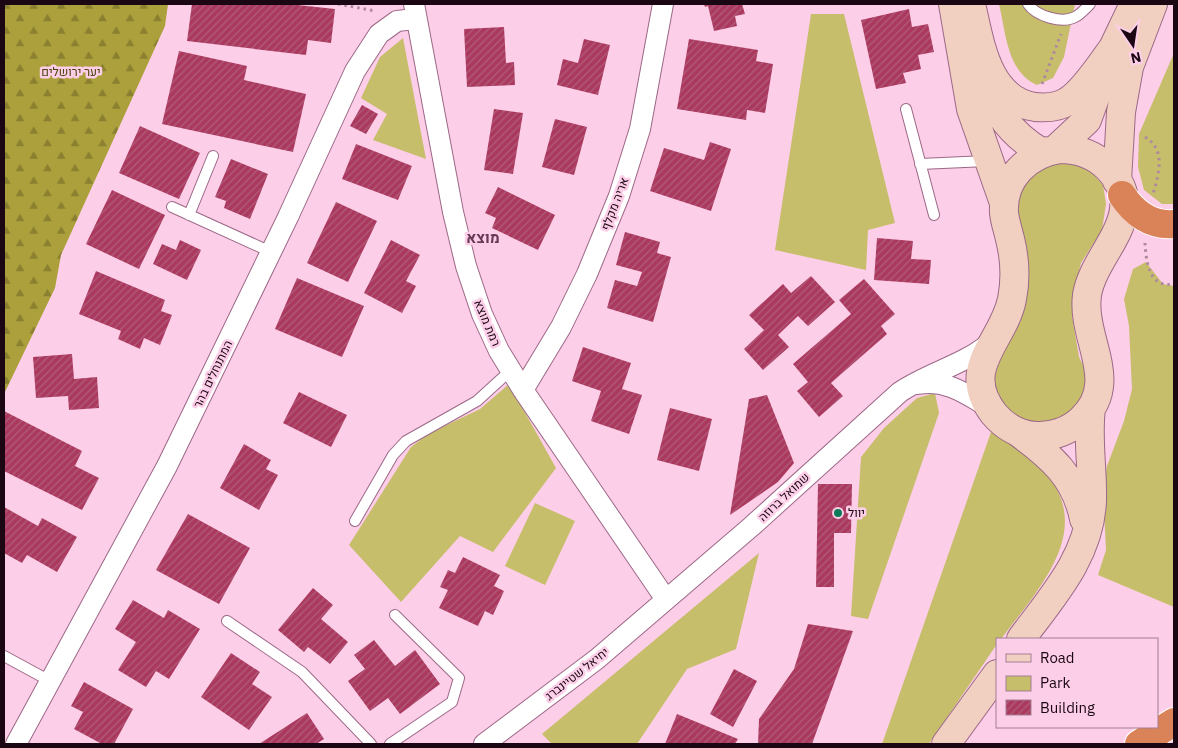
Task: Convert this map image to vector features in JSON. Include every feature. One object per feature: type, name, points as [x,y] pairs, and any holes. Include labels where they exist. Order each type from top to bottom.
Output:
[{"type":"highway","points":[[1119,188],[1129,206],[1144,217],[1154,222],[1174,224]]},
{"type":"highway","points":[[1139,744],[1174,722]]},
{"type":"main road","points":[[1004,203],[1009,185],[1018,170],[1032,158],[1053,150],[1086,120],[1113,48],[1134,4]]},
{"type":"main road","points":[[1022,638],[1077,561],[1086,533],[1092,502],[1088,428],[1091,408],[1098,392],[1100,373],[1089,329],[1087,298],[1095,268],[1118,232],[1123,214],[1119,188],[1121,112],[1129,67],[1153,4]]},
{"type":"main road","points":[[966,9],[988,70],[1003,92],[1027,106],[1048,107],[1069,101],[1113,48]]},
{"type":"main road","points":[[966,9],[983,76],[992,102],[1005,122],[1022,139],[1041,152],[1053,150],[1078,151],[1095,158],[1109,170],[1119,188]]},
{"type":"main road","points":[[966,9],[971,109],[1004,203],[1015,276],[1009,311],[996,338],[986,353],[981,371],[982,390],[990,408],[1002,422],[1052,458],[1071,481],[1081,505],[1086,533]]},
{"type":"main road","points":[[1017,432],[1044,436],[1063,432],[1079,422],[1091,408]]},
{"type":"main road","points":[[946,744],[996,675]]},
{"type":"street","name":"אריה מקלף","points":[[523,390],[566,318],[620,196],[640,129],[664,4]]},
{"type":"street","name":"רמת מוצא","points":[[414,12],[466,266],[482,314],[523,390],[665,598]]},
{"type":"street","name":"המתנחלים בהר","points":[[16,744],[167,466],[272,252],[355,71],[379,34],[414,12]]},
{"type":"street","name":"שמואל ברוזה","points":[[665,598],[752,526],[900,392],[918,380],[970,358],[996,338]]},
{"type":"street","name":"שמואל ברוזה","points":[[900,392],[919,384],[942,383],[958,389],[990,408]]},
{"type":"street","name":"יחיאל שטיינברג","points":[[484,744],[597,659],[665,598]]},
{"type":"lane","points":[[1028,4],[1043,16],[1065,20],[1075,17],[1090,4]]},
{"type":"lane","points":[[906,109],[934,215]]},
{"type":"lane","points":[[189,215],[212,156]]},
{"type":"lane","points":[[920,164],[988,161]]},
{"type":"lane","points":[[172,207],[272,252]]},
{"type":"lane","points":[[355,521],[393,455],[406,441],[477,401],[511,370]]},
{"type":"lane","points":[[390,744],[452,702],[459,678],[395,615]]},
{"type":"lane","points":[[227,621],[302,672],[371,744]]},
{"type":"lane","points":[[4,656],[50,682]]},
{"type":"path","points":[[1144,217],[1145,248],[1152,276],[1159,283],[1174,284]]},
{"type":"green space","name":"יער ירושלים","points":[[4,4],[168,4],[165,26],[61,255],[55,288],[4,394]]},
{"type":"green space","points":[[999,4],[1075,4],[1064,57],[1053,78],[1037,85],[1019,71],[1009,50]]},
{"type":"green space","points":[[811,14],[844,14],[895,223],[868,230],[866,270],[775,250]]},
{"type":"green space","points":[[403,38],[426,159],[373,140],[387,114],[361,98],[380,57]]},
{"type":"green space","points":[[1174,53],[1174,204],[1162,204],[1144,190],[1138,167],[1139,134]]},
{"type":"green space","points":[[1078,163],[1093,174],[1103,185],[1106,204],[1102,230],[1081,263],[1072,300],[1072,316],[1079,357],[1085,369],[1084,398],[1073,412],[1057,424],[1026,425],[1001,405],[994,387],[995,362],[1020,323],[1029,283],[1029,264],[1017,207],[1019,190],[1026,176],[1044,164]]},
{"type":"green space","points":[[1146,262],[1163,284],[1174,286],[1174,607],[1098,575],[1106,550],[1103,490],[1107,466],[1124,421],[1132,389],[1129,326],[1124,299],[1133,269]]},
{"type":"green space","points":[[509,384],[556,468],[493,552],[460,536],[401,602],[349,545],[411,447],[428,434],[480,409]]},
{"type":"green space","points":[[935,393],[939,413],[868,619],[851,616],[861,457],[884,428],[917,398]]},
{"type":"green space","points":[[991,432],[1030,457],[1052,481],[1063,504],[1065,527],[1059,550],[1049,573],[1002,638],[996,638],[996,645],[929,744],[882,744]]},
{"type":"green space","points":[[535,503],[575,521],[545,585],[505,566]]},
{"type":"green space","points":[[759,553],[736,649],[687,669],[637,744],[552,744],[542,734]]},
{"type":"building","points":[[192,4],[288,4],[335,9],[331,43],[308,40],[306,55],[187,41]]},
{"type":"building","points":[[704,4],[742,4],[745,14],[735,16],[737,26],[714,31],[708,6],[705,7]]},
{"type":"building","points":[[909,9],[912,27],[928,24],[934,52],[918,55],[921,69],[903,73],[906,83],[876,89],[861,20]]},
{"type":"building","points":[[504,27],[506,63],[514,62],[515,85],[467,87],[464,29]]},
{"type":"building","points":[[584,39],[610,45],[598,95],[557,85],[563,59],[578,63]]},
{"type":"building","points":[[689,39],[758,50],[756,61],[773,64],[765,113],[747,110],[746,120],[677,109]]},
{"type":"building","points":[[179,51],[247,66],[244,80],[306,94],[293,152],[162,124]]},
{"type":"building","points":[[362,105],[378,114],[366,134],[350,126]]},
{"type":"building","points":[[494,109],[523,113],[513,174],[484,170]]},
{"type":"building","points":[[555,119],[587,127],[574,175],[542,167]]},
{"type":"building","points":[[140,126],[200,153],[179,199],[119,173]]},
{"type":"building","points":[[710,142],[731,149],[711,211],[650,191],[664,148],[704,160]]},
{"type":"building","points":[[356,144],[412,166],[398,200],[342,179]]},
{"type":"building","points":[[231,159],[268,174],[250,219],[224,208],[226,201],[215,197]]},
{"type":"building","points":[[498,187],[555,215],[538,250],[492,228],[496,218],[485,213]]},
{"type":"building","points":[[112,190],[165,215],[139,269],[86,244]]},
{"type":"building","points":[[336,202],[377,221],[348,282],[307,263]]},
{"type":"building","points":[[625,232],[660,242],[657,253],[671,257],[653,322],[607,308],[615,280],[637,286],[642,272],[616,265]]},
{"type":"building","points":[[877,238],[913,241],[911,259],[931,260],[929,284],[874,280]]},
{"type":"building","points":[[180,240],[201,250],[187,280],[153,264],[162,244],[176,250]]},
{"type":"building","points":[[391,240],[420,255],[406,281],[416,286],[402,313],[364,293]]},
{"type":"building","points":[[96,271],[165,300],[161,311],[172,315],[160,345],[144,338],[140,349],[118,339],[121,331],[79,314]]},
{"type":"building","points":[[811,276],[835,302],[808,326],[798,316],[778,335],[789,347],[763,370],[744,349],[764,330],[749,315],[783,284],[791,293]]},
{"type":"building","points":[[297,278],[364,306],[342,357],[275,329]]},
{"type":"building","points":[[864,279],[895,314],[881,326],[887,334],[831,383],[843,396],[819,417],[797,391],[808,382],[793,364],[851,314],[839,300]]},
{"type":"building","points":[[583,347],[631,363],[622,389],[642,395],[629,434],[591,421],[601,391],[572,381]]},
{"type":"building","points":[[72,354],[74,379],[97,377],[99,408],[69,410],[68,396],[36,398],[33,357]]},
{"type":"building","points":[[299,392],[347,415],[331,447],[283,423]]},
{"type":"building","points":[[767,395],[794,463],[778,482],[730,515],[749,399]]},
{"type":"building","points":[[670,408],[712,419],[699,471],[657,460]]},
{"type":"building","points":[[4,411],[82,451],[75,466],[99,478],[82,510],[4,471]]},
{"type":"building","points":[[244,444],[271,460],[266,469],[278,475],[259,510],[220,488]]},
{"type":"building","points":[[818,484],[852,484],[851,533],[834,533],[834,587],[816,587]]},
{"type":"building","points":[[4,507],[38,526],[42,518],[77,537],[57,572],[27,555],[22,563],[4,553]]},
{"type":"building","points":[[188,514],[250,548],[219,604],[156,570]]},
{"type":"building","points":[[463,557],[500,575],[494,586],[504,591],[493,615],[485,611],[478,626],[439,608],[448,590],[440,587],[448,570],[455,573]]},
{"type":"building","points":[[313,588],[333,605],[321,619],[348,642],[330,664],[308,647],[304,652],[278,630]]},
{"type":"building","points":[[133,600],[164,618],[168,610],[200,629],[169,679],[156,671],[146,687],[118,670],[136,642],[115,629]]},
{"type":"building","points":[[808,624],[853,631],[812,744],[758,744],[759,719],[794,669]]},
{"type":"building","points":[[374,640],[395,666],[415,650],[440,684],[400,714],[388,698],[370,711],[348,681],[365,669],[354,655]]},
{"type":"building","points":[[231,653],[260,672],[252,684],[272,697],[249,730],[201,697]]},
{"type":"building","points":[[734,669],[757,681],[733,727],[710,714]]},
{"type":"building","points":[[84,682],[133,709],[114,744],[102,744],[74,729],[83,712],[71,706]]},
{"type":"building","points":[[307,713],[324,739],[316,744],[259,744]]},
{"type":"building","points":[[677,714],[738,739],[735,744],[665,744]]},
{"type":"place","name":"יוול","points":[[838,513]]},
{"type":"district","name":"מוצא","points":[[483,238]]}]
